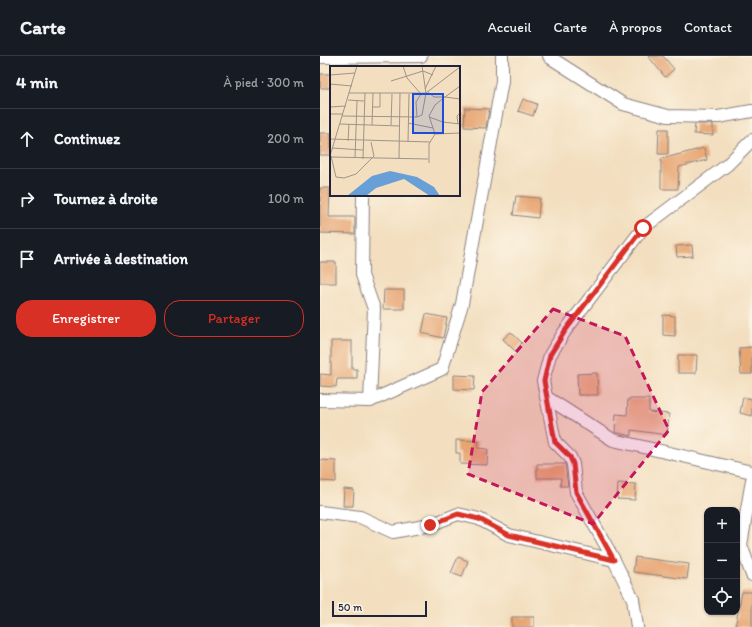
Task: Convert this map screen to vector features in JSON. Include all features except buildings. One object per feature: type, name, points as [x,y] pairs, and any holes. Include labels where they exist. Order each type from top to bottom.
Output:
[{"type":"street","points":[[320,58],[421,56]]},
{"type":"street","points":[[420,66],[427,56]]},
{"type":"street","points":[[320,400],[370,401],[442,368],[462,304],[502,81],[502,56]]},
{"type":"street","points":[[550,56],[623,104],[668,116],[718,117],[752,111]]},
{"type":"street","points":[[637,627],[633,599],[614,560],[576,492],[573,464],[570,457],[555,442],[544,381],[550,355],[565,331],[643,228],[727,165],[752,140]]},
{"type":"street","points":[[363,196],[362,275],[374,309],[370,401]]},
{"type":"street","points":[[546,396],[613,440],[752,472]]},
{"type":"street","points":[[752,480],[741,545],[752,575]]},
{"type":"street","points":[[320,512],[360,517],[393,532],[430,525],[458,514],[479,519],[509,535],[614,560]]},
{"type":"highlighted area","points":[[553,309],[625,336],[669,430],[593,524],[468,474],[482,392]]},
{"type":"route","points":[[430,525],[458,514],[479,519],[509,535],[614,560],[576,492],[573,464],[570,457],[555,442],[544,381],[550,355],[565,331],[643,228]]}]
